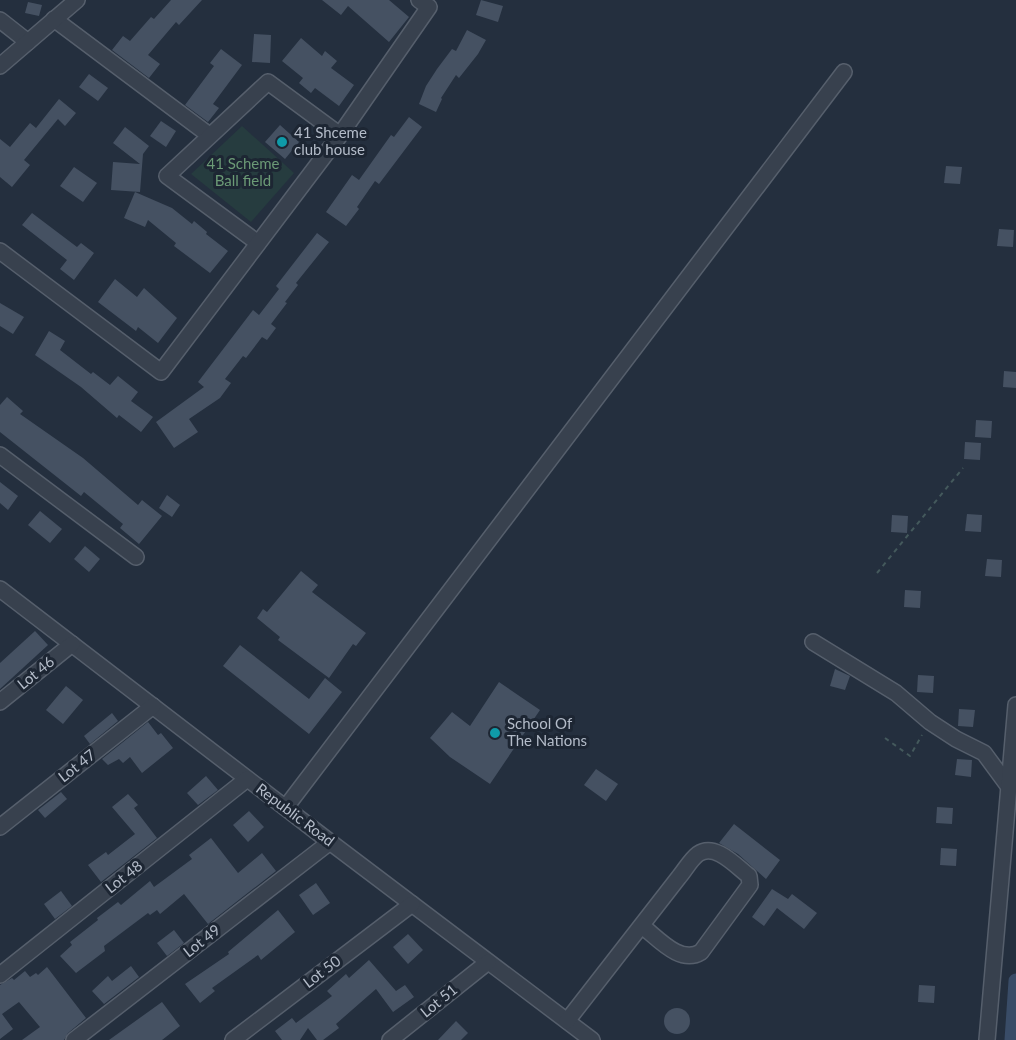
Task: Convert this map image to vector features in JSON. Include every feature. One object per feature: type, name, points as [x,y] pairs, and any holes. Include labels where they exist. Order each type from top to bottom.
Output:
[{"type":"street","points":[[0,66],[77,0]]},
{"type":"street","points":[[0,251],[161,372],[340,135],[429,7],[419,0]]},
{"type":"street","points":[[54,19],[209,135]]},
{"type":"street","points":[[0,20],[28,42]]},
{"type":"street","points":[[286,807],[844,72]]},
{"type":"street","points":[[258,243],[168,176],[268,81],[340,135]]},
{"type":"street","points":[[0,455],[136,557]]},
{"type":"street","name":"Republic Road","points":[[0,589],[592,1040]]},
{"type":"street","points":[[813,642],[896,693],[930,722],[956,739],[984,753],[1009,787]]},
{"type":"street","name":"Lot 46","points":[[0,702],[72,644]]},
{"type":"street","points":[[987,1040],[1016,705]]},
{"type":"street","name":"Lot 47","points":[[0,826],[153,706]]},
{"type":"street","name":"Lot 48","points":[[0,975],[247,779]]},
{"type":"street","name":"Lot 49","points":[[74,1040],[330,842]]},
{"type":"street","points":[[567,1021],[697,854],[704,851],[718,852],[749,876],[750,885],[701,952],[694,956],[684,957],[642,926]]},
{"type":"street","name":"Lot 50","points":[[233,1040],[412,904]]},
{"type":"street","name":"Lot 51","points":[[390,1040],[488,962]]},
{"type":"path","points":[[878,573],[963,468]]},
{"type":"path","points":[[885,738],[910,756],[930,722]]},
{"type":"green space","name":"41 Scheme Ball field","points":[[242,126],[294,173],[251,222],[191,174]]},
{"type":"building","points":[[171,0],[202,0],[179,25],[176,22],[148,55],[160,64],[149,78],[112,50],[123,36],[130,41],[151,17],[154,19]]},
{"type":"building","points":[[322,0],[389,0],[409,17],[389,42],[348,6],[341,15]]},
{"type":"building","points":[[481,0],[503,6],[498,22],[476,15]]},
{"type":"building","points":[[28,2],[42,5],[39,16],[25,13]]},
{"type":"building","points":[[467,30],[486,40],[478,54],[459,78],[456,75],[441,98],[436,112],[419,104],[426,86],[437,69],[452,49],[456,51]]},
{"type":"building","points":[[254,34],[271,35],[270,63],[252,62]]},
{"type":"building","points":[[301,38],[322,56],[325,51],[337,61],[331,68],[354,85],[339,106],[315,88],[311,93],[299,83],[303,78],[282,61]]},
{"type":"building","points":[[221,49],[242,65],[213,104],[219,108],[208,122],[185,105],[214,66],[210,63]]},
{"type":"building","points":[[89,74],[108,88],[98,101],[79,87]]},
{"type":"building","points":[[59,99],[76,113],[65,126],[58,119],[24,160],[30,165],[12,187],[0,177],[0,139],[10,147],[30,123],[36,128]]},
{"type":"building","points":[[409,117],[422,127],[379,184],[375,181],[346,226],[326,212],[352,175],[359,180],[391,135],[394,137]]},
{"type":"building","points":[[161,121],[176,131],[166,147],[150,136]]},
{"type":"building","name":"41 Shceme club house","points":[[280,125],[299,142],[285,159],[265,142]]},
{"type":"building","points":[[125,127],[149,146],[143,154],[140,192],[111,190],[113,162],[140,164],[113,143]]},
{"type":"building","points":[[946,166],[962,167],[960,184],[944,183]]},
{"type":"building","points":[[74,167],[97,183],[83,202],[60,186]]},
{"type":"building","points":[[135,192],[172,208],[192,224],[194,221],[207,232],[206,234],[228,251],[210,273],[174,246],[176,243],[148,220],[145,227],[124,218]]},
{"type":"building","points":[[32,213],[77,247],[81,243],[94,253],[74,280],[60,269],[67,260],[22,225]]},
{"type":"building","points":[[999,229],[1014,230],[1013,247],[997,246]]},
{"type":"building","points":[[317,233],[329,242],[296,283],[298,285],[271,324],[276,328],[267,340],[262,337],[246,358],[243,356],[225,379],[231,383],[220,398],[189,419],[198,432],[174,448],[156,422],[204,387],[198,382],[253,310],[259,315],[279,289],[276,286]]},
{"type":"building","points":[[115,279],[137,297],[144,288],[177,318],[158,343],[138,327],[136,331],[98,302]]},
{"type":"building","points":[[0,303],[24,317],[13,334],[0,326]]},
{"type":"building","points":[[49,331],[65,341],[60,350],[91,374],[93,372],[110,385],[118,376],[138,392],[131,401],[153,417],[141,432],[119,415],[117,418],[81,387],[35,355]]},
{"type":"building","points":[[1004,371],[1016,372],[1016,388],[1003,387]]},
{"type":"building","points":[[7,397],[23,411],[20,414],[83,458],[138,505],[142,500],[162,516],[139,544],[120,528],[123,524],[84,492],[81,496],[0,432],[0,405]]},
{"type":"building","points":[[976,420],[992,421],[991,438],[975,437]]},
{"type":"building","points":[[965,442],[981,443],[980,460],[964,459]]},
{"type":"building","points":[[0,482],[18,496],[8,510],[0,503]]},
{"type":"building","points":[[167,495],[180,505],[172,517],[159,508]]},
{"type":"building","points":[[40,511],[62,529],[50,543],[28,525]]},
{"type":"building","points":[[967,514],[982,515],[981,532],[965,531]]},
{"type":"building","points":[[892,515],[908,516],[907,533],[891,532]]},
{"type":"building","points":[[85,546],[100,559],[89,572],[74,559]]},
{"type":"building","points":[[987,559],[1002,560],[1001,577],[985,576]]},
{"type":"building","points":[[301,571],[318,585],[312,592],[366,633],[356,646],[353,644],[329,678],[278,640],[280,637],[257,618],[263,609],[267,612]]},
{"type":"building","points":[[905,590],[921,591],[920,608],[904,607]]},
{"type":"building","points":[[35,631],[48,645],[0,689],[0,663]]},
{"type":"building","points":[[240,645],[309,699],[325,678],[342,692],[309,734],[223,666]]},
{"type":"building","points":[[835,669],[850,676],[845,690],[830,686]]},
{"type":"building","points":[[918,675],[934,676],[933,693],[917,692]]},
{"type":"building","name":"School Of The Nations","points":[[499,682],[540,710],[490,784],[450,757],[430,738],[452,712],[470,726]]},
{"type":"building","points":[[66,686],[83,700],[63,724],[46,710]]},
{"type":"building","points":[[959,709],[975,710],[973,727],[958,726]]},
{"type":"building","points":[[112,713],[118,721],[90,744],[84,736]]},
{"type":"building","points":[[148,722],[158,735],[161,733],[173,748],[142,773],[130,757],[123,763],[119,759],[108,765],[102,759]]},
{"type":"building","points":[[957,759],[972,760],[971,777],[955,775]]},
{"type":"building","points":[[596,769],[618,784],[606,801],[584,785]]},
{"type":"building","points":[[206,776],[218,790],[198,805],[187,793]]},
{"type":"building","points":[[61,792],[67,799],[45,818],[38,810]]},
{"type":"building","points":[[128,794],[138,805],[134,808],[157,838],[101,882],[88,865],[106,852],[108,855],[135,834],[112,807]]},
{"type":"building","points":[[937,807],[953,808],[952,824],[936,823]]},
{"type":"building","points":[[249,811],[264,827],[248,842],[233,825]]},
{"type":"building","points":[[734,824],[780,860],[766,879],[738,854],[719,843]]},
{"type":"building","points":[[211,838],[238,873],[262,853],[276,871],[208,924],[184,894],[160,914],[157,910],[150,915],[148,913],[104,946],[105,951],[76,973],[60,956],[72,945],[70,942],[98,920],[97,918],[118,902],[121,905],[150,881],[154,887],[192,859],[189,855]]},
{"type":"building","points":[[941,848],[957,849],[956,866],[940,865]]},
{"type":"building","points":[[316,883],[330,903],[313,915],[299,895]]},
{"type":"building","points":[[772,889],[788,899],[792,894],[817,913],[804,929],[777,908],[764,926],[752,917]]},
{"type":"building","points":[[61,891],[72,906],[55,919],[44,904]]},
{"type":"building","points":[[278,910],[295,932],[261,960],[258,955],[212,988],[215,991],[200,1003],[185,984],[229,954],[228,952]]},
{"type":"building","points":[[174,930],[184,943],[167,956],[157,943]]},
{"type":"building","points":[[408,934],[423,950],[408,964],[393,947]]},
{"type":"building","points":[[369,960],[396,991],[405,985],[414,997],[393,1012],[376,989],[336,1024],[339,1028],[323,1040],[317,1040],[308,1028],[300,1040],[282,1040],[275,1031],[292,1018],[296,1023],[332,996],[327,991],[346,974],[349,978]]},
{"type":"building","points":[[131,966],[139,977],[104,1004],[92,991],[108,976],[112,981]]},
{"type":"building","points":[[47,967],[86,1018],[68,1033],[64,1040],[22,1040],[40,1027],[19,1002],[2,1014],[13,1029],[0,1039],[0,985],[12,978],[14,980],[25,971],[30,977],[36,973],[38,975]]},
{"type":"building","points":[[919,985],[935,986],[934,1003],[918,1002]]},
{"type":"building","points":[[162,1002],[180,1026],[162,1040],[109,1040]]},
{"type":"building","points":[[677,1008],[687,1011],[690,1021],[687,1031],[677,1034],[667,1031],[664,1021],[667,1011]]},
{"type":"building","points":[[456,1021],[468,1033],[461,1040],[438,1040]]},
{"type":"waterway","points":[[1012,1040],[1016,981]]},
{"type":"place","name":"41 Shceme club house","points":[[282,142]]},
{"type":"place","name":"School Of The Nations","points":[[495,733]]}]
